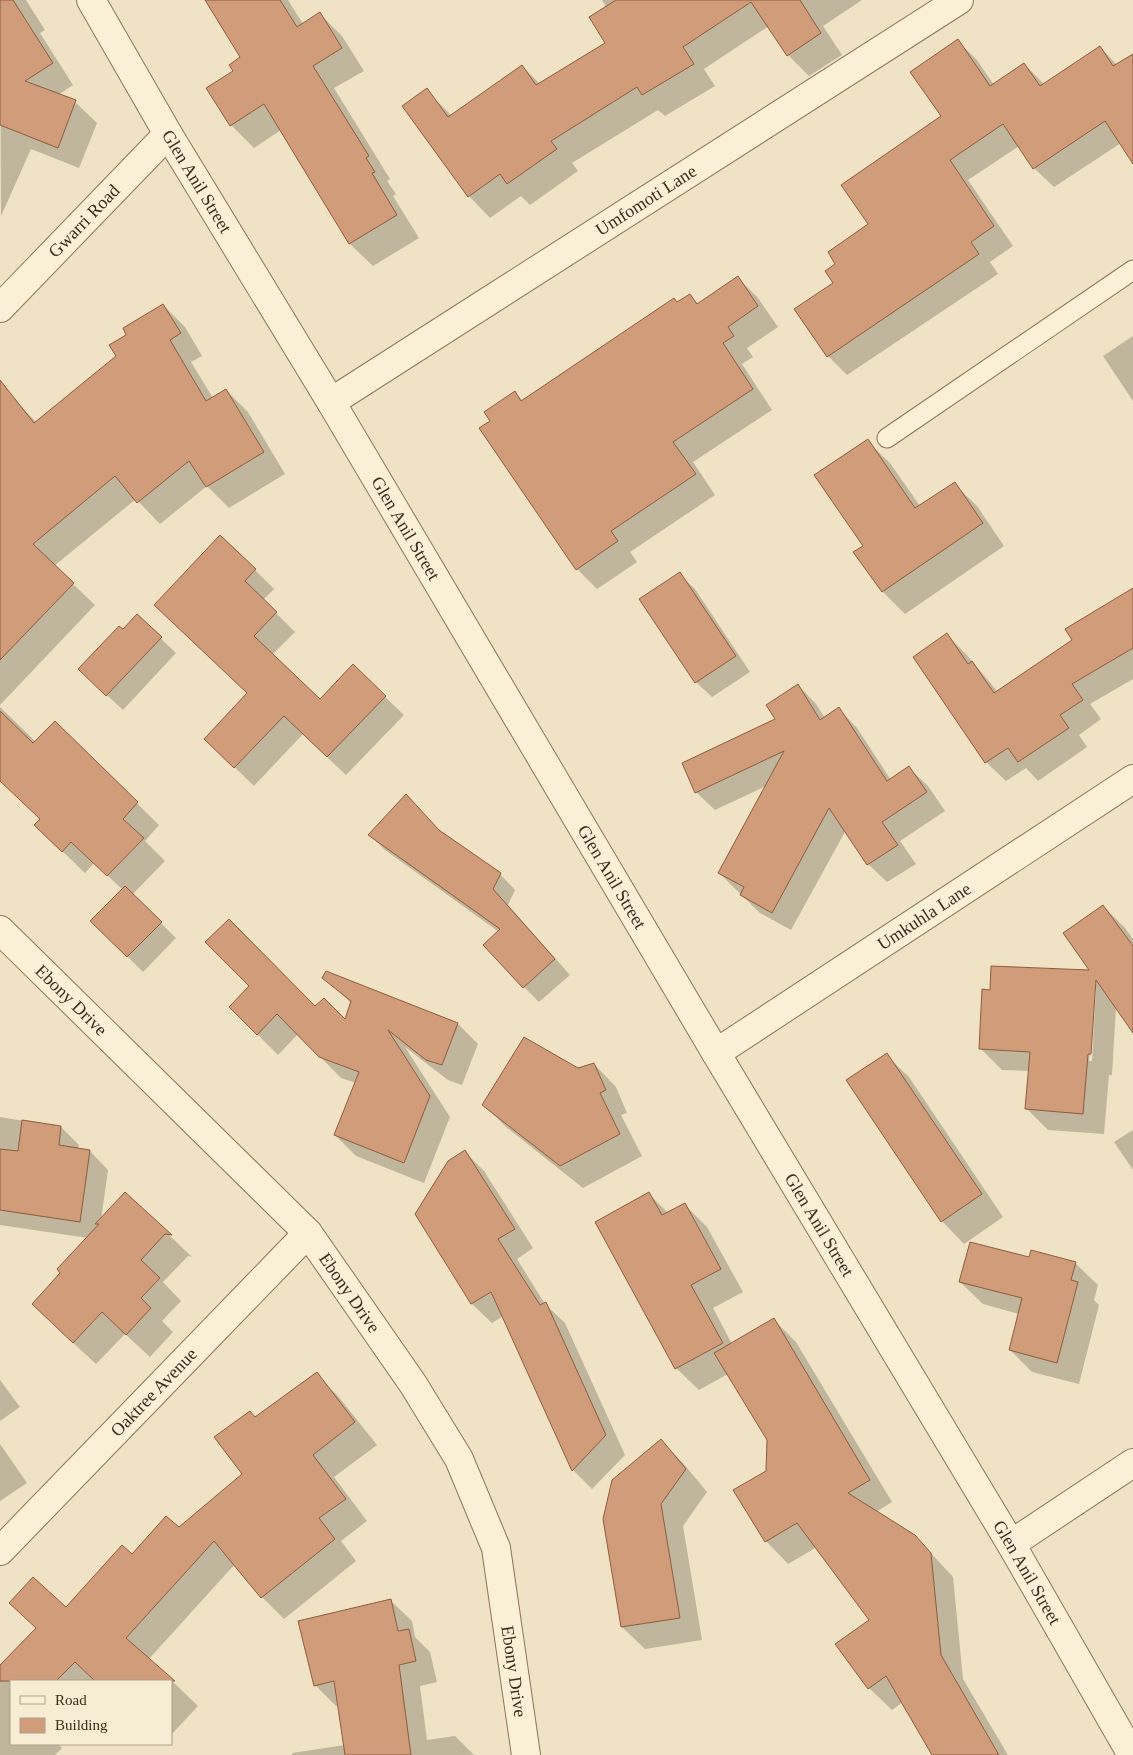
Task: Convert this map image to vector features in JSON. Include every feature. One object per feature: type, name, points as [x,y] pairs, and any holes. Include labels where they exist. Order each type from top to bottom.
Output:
[{"type":"street","name":"Glen Anil Street","points":[[91,0],[168,134],[331,402],[716,1053],[1011,1544],[1132,1755]]},
{"type":"street","name":"Umfomoti Lane","points":[[331,402],[959,0]]},
{"type":"street","name":"Gwarri Road","points":[[0,308],[168,134]]},
{"type":"street","name":"Umkuhla Lane","points":[[716,1053],[1133,779]]},
{"type":"street","name":"Ebony Drive","points":[[0,930],[308,1233],[413,1384],[460,1458],[496,1548],[526,1755]]},
{"type":"street","name":"Oaktree Avenue","points":[[0,1550],[308,1233]]},
{"type":"street","points":[[1011,1544],[1133,1463]]},
{"type":"lane","points":[[886,438],[1133,270]]},
{"type":"building","points":[[0,0],[13,0],[53,63],[25,81],[76,100],[58,148],[0,125]]},
{"type":"building","points":[[205,0],[280,0],[297,27],[320,12],[342,48],[313,66],[369,156],[366,158],[375,172],[372,173],[397,215],[349,244],[264,104],[230,126],[206,88],[233,71],[229,65],[240,57]]},
{"type":"building","points":[[616,0],[800,0],[821,33],[787,56],[751,2],[683,47],[694,64],[642,95],[637,87],[551,141],[557,149],[507,184],[500,174],[468,197],[402,106],[427,88],[448,117],[522,65],[536,85],[605,43],[589,17]]},
{"type":"building","points":[[958,39],[990,86],[1024,63],[1040,86],[1100,46],[1113,66],[1133,54],[1133,164],[1105,121],[1033,169],[1003,124],[950,160],[994,226],[971,242],[979,254],[827,357],[794,309],[833,283],[825,271],[835,264],[828,252],[868,224],[841,185],[941,116],[910,72]]},
{"type":"building","points":[[738,276],[758,306],[728,327],[734,336],[723,343],[753,389],[673,442],[696,474],[611,531],[618,541],[576,570],[479,428],[490,421],[484,412],[515,391],[521,401],[674,298],[677,302],[690,294],[697,304]]},
{"type":"building","points":[[163,304],[181,333],[170,340],[206,401],[226,389],[264,452],[206,487],[189,461],[137,503],[115,476],[33,544],[74,583],[0,660],[0,380],[34,423],[116,356],[109,345],[126,335],[123,328]]},
{"type":"building","points":[[868,439],[915,508],[955,482],[983,523],[882,592],[853,552],[863,546],[814,475]]},
{"type":"building","points":[[220,535],[256,569],[245,581],[277,612],[254,636],[320,699],[353,664],[386,696],[327,757],[284,716],[234,768],[204,739],[247,693],[154,605]]},
{"type":"building","points":[[680,572],[736,656],[695,683],[639,599]]},
{"type":"building","points":[[1133,588],[1133,648],[1072,684],[1083,700],[1060,715],[1069,728],[1018,762],[1008,748],[985,763],[913,657],[947,633],[968,664],[972,661],[994,693],[1072,640],[1065,629]]},
{"type":"building","points":[[137,614],[162,637],[106,696],[78,669],[119,626],[123,629]]},
{"type":"building","points":[[798,684],[820,720],[839,707],[887,781],[909,766],[927,792],[882,822],[898,845],[867,865],[829,808],[772,913],[740,895],[744,887],[718,873],[784,751],[695,793],[682,763],[775,719],[766,705]]},
{"type":"building","points":[[0,711],[33,743],[55,721],[138,802],[123,819],[144,838],[107,876],[71,842],[62,852],[34,825],[40,819],[0,781]]},
{"type":"building","points":[[406,794],[439,830],[501,873],[493,889],[555,959],[523,988],[483,945],[500,929],[368,835]]},
{"type":"building","points":[[125,886],[162,922],[127,957],[90,921]]},
{"type":"building","points":[[1103,905],[1133,946],[1133,1033],[1096,980],[1091,1054],[1088,1054],[1083,1114],[1025,1109],[1030,1052],[979,1049],[982,989],[990,990],[991,966],[1089,970],[1063,933]]},
{"type":"building","points":[[229,919],[315,1006],[324,998],[345,1019],[351,1001],[322,978],[326,971],[458,1023],[442,1065],[426,1060],[388,1030],[430,1096],[404,1163],[334,1135],[359,1072],[319,1057],[277,1014],[257,1035],[229,1007],[249,986],[205,942]]},
{"type":"building","points":[[524,1037],[578,1068],[594,1063],[606,1090],[600,1093],[620,1134],[560,1166],[482,1105]]},
{"type":"building","points":[[887,1053],[982,1194],[941,1222],[846,1080]]},
{"type":"building","points":[[22,1120],[61,1126],[59,1145],[90,1150],[80,1222],[0,1210],[0,1149],[18,1151]]},
{"type":"building","points":[[465,1150],[515,1229],[498,1239],[540,1305],[546,1302],[606,1435],[572,1471],[491,1292],[471,1304],[415,1214],[448,1161]]},
{"type":"building","points":[[125,1192],[172,1235],[165,1234],[141,1260],[160,1278],[141,1298],[151,1308],[126,1335],[102,1312],[73,1343],[32,1304],[60,1273],[57,1269],[99,1224],[95,1224]]},
{"type":"building","points":[[649,1192],[662,1215],[685,1203],[721,1269],[691,1285],[723,1343],[675,1369],[595,1222]]},
{"type":"building","points":[[970,1242],[1029,1257],[1031,1250],[1076,1262],[1071,1280],[1078,1282],[1057,1363],[1009,1350],[1022,1298],[959,1282]]},
{"type":"building","points":[[774,1318],[870,1480],[848,1493],[915,1535],[931,1553],[941,1655],[999,1755],[932,1755],[886,1676],[868,1689],[835,1644],[869,1620],[797,1523],[765,1542],[733,1490],[766,1471],[767,1440],[714,1353]]},
{"type":"building","points":[[317,1372],[355,1422],[313,1455],[346,1499],[319,1518],[335,1539],[261,1598],[214,1541],[126,1638],[175,1681],[94,1680],[75,1662],[57,1680],[0,1681],[0,1665],[36,1628],[9,1603],[33,1577],[66,1607],[122,1545],[132,1554],[166,1516],[179,1527],[242,1474],[214,1437],[250,1411],[255,1417]]},
{"type":"building","points":[[661,1439],[686,1469],[661,1504],[680,1618],[621,1627],[603,1519],[612,1480]]},
{"type":"building","points":[[391,1599],[398,1631],[409,1629],[416,1661],[399,1665],[411,1755],[345,1755],[334,1681],[314,1686],[298,1621]]}]
